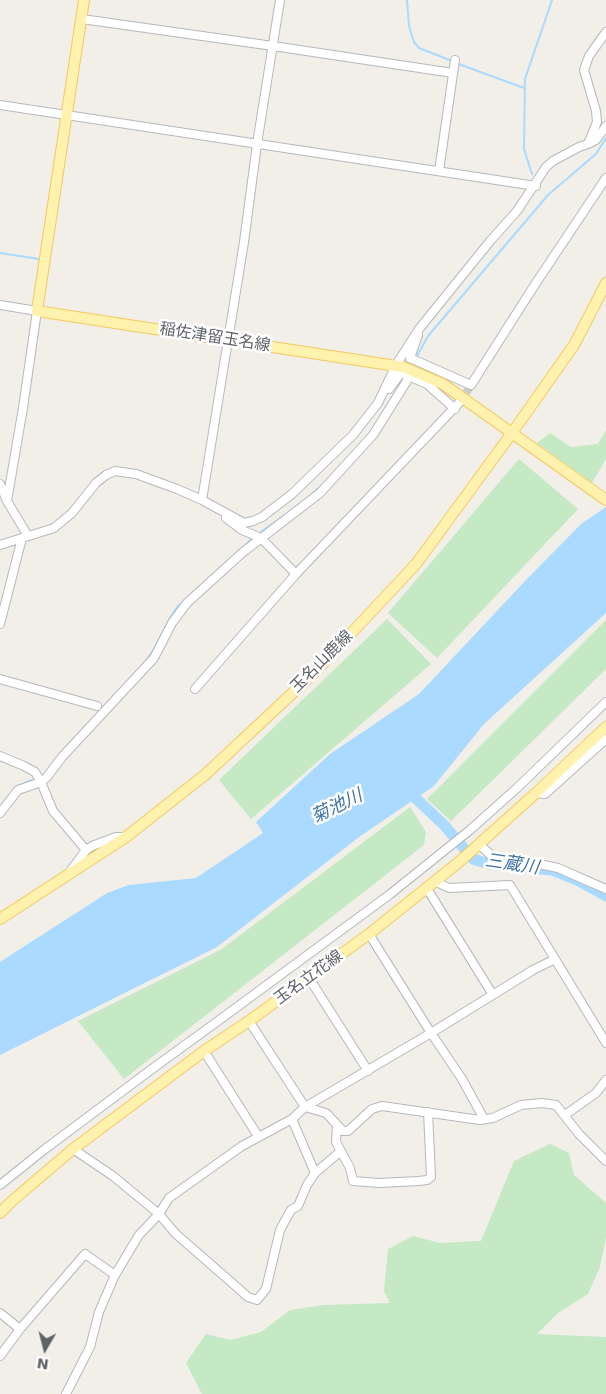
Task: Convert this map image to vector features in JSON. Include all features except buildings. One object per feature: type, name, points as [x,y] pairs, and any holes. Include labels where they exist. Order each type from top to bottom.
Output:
[{"type":"main road","points":[[37,311],[84,0]]},
{"type":"main road","points":[[606,283],[574,345],[512,433],[606,500]]},
{"type":"main road","name":"稲佐津留玉名線","points":[[37,311],[396,365],[443,384],[512,433]]},
{"type":"main road","name":"玉名山鹿線","points":[[0,919],[126,837],[206,774],[315,672],[416,564],[512,433]]},
{"type":"main road","name":"玉名立花線","points":[[0,1213],[73,1148],[204,1051],[249,1021],[369,934],[459,862],[606,727]]},
{"type":"street","points":[[202,500],[280,0]]},
{"type":"street","points":[[81,17],[82,19],[453,73]]},
{"type":"street","points":[[588,144],[597,122],[596,111],[584,70],[589,56],[606,32]]},
{"type":"street","points":[[438,171],[455,60]]},
{"type":"street","points":[[0,105],[536,186]]},
{"type":"street","points":[[378,403],[396,365],[419,329],[517,211],[536,186],[546,168],[553,161],[579,146],[596,140],[606,126]]},
{"type":"street","points":[[419,329],[410,358],[471,386],[534,286],[606,178]]},
{"type":"street","points":[[0,305],[37,311],[8,501]]},
{"type":"street","points":[[0,545],[54,528],[65,520],[96,483],[115,471],[136,474],[156,481],[202,500],[244,523],[253,522],[292,494],[336,453],[353,435],[401,374],[426,384],[457,406],[296,574],[194,689]]},
{"type":"street","points":[[0,813],[18,790],[39,779],[154,658],[172,622],[187,603],[242,553],[320,493],[373,435],[410,376]]},
{"type":"street","points":[[0,484],[25,537],[0,624]]},
{"type":"street","points":[[217,508],[219,514],[261,538],[296,574]]},
{"type":"street","points":[[0,679],[97,706]]},
{"type":"street","points":[[0,1185],[136,1080],[218,1022],[388,895],[462,836],[517,788],[606,702]]},
{"type":"street","points":[[536,793],[545,794],[606,739]]},
{"type":"street","points":[[0,756],[24,766],[39,779],[53,811],[86,850]]},
{"type":"street","points":[[68,875],[86,850],[92,846],[116,837],[126,837]]},
{"type":"street","points":[[476,848],[496,860],[539,864],[558,868],[606,889]]},
{"type":"street","points":[[430,884],[449,888],[510,885],[606,1043]]},
{"type":"street","points":[[430,884],[493,995]]},
{"type":"street","points":[[369,934],[462,1079],[484,1119]]},
{"type":"street","points":[[66,1394],[90,1347],[99,1312],[115,1275],[139,1235],[159,1214],[169,1198],[258,1136],[292,1120],[305,1107],[368,1071],[533,970],[555,959]]},
{"type":"street","points":[[309,978],[368,1071]]},
{"type":"street","points":[[249,1021],[305,1107],[326,1114],[343,1131],[348,1131],[372,1109],[382,1106],[484,1119],[493,1118],[521,1105],[542,1103],[556,1105],[579,1134],[606,1161]]},
{"type":"street","points":[[204,1051],[258,1136]]},
{"type":"street","points":[[565,1115],[596,1094],[606,1080]]},
{"type":"street","points":[[337,1126],[336,1142],[350,1168],[353,1180],[379,1183],[427,1180],[431,1177],[428,1112]]},
{"type":"street","points":[[292,1120],[315,1173]]},
{"type":"street","points":[[73,1148],[113,1176],[159,1214],[176,1234],[248,1297],[257,1300],[262,1296],[268,1282],[280,1230],[291,1210],[298,1206],[307,1185],[315,1173],[341,1151]]},
{"type":"street","points":[[0,1356],[20,1329],[85,1254],[115,1275]]},
{"type":"street","points":[[0,1313],[20,1329]]},
{"type":"green space","points":[[606,430],[606,459],[592,483],[537,443],[550,433],[571,447],[598,444]]},
{"type":"green space","points":[[519,459],[578,509],[437,658],[388,613]]},
{"type":"green space","points":[[387,619],[431,664],[251,819],[219,780]]},
{"type":"green space","points":[[606,620],[606,669],[451,821],[427,799]]},
{"type":"green space","points":[[410,807],[426,832],[424,845],[124,1079],[78,1021],[222,949]]},
{"type":"green space","points":[[550,1144],[569,1153],[574,1175],[606,1203],[606,1237],[600,1267],[588,1294],[558,1313],[537,1334],[606,1337],[606,1394],[202,1394],[186,1363],[206,1334],[231,1340],[261,1332],[290,1310],[324,1305],[390,1303],[384,1291],[388,1249],[413,1236],[440,1243],[481,1241],[514,1161]]},
{"type":"water","name":"菊池川","points":[[606,507],[606,613],[484,724],[434,786],[359,837],[217,947],[0,1055],[0,962],[107,893],[129,885],[196,878],[263,833],[256,822],[330,754],[419,694],[581,524]]},
{"type":"waterway","points":[[407,0],[409,26],[414,42],[419,48],[452,61]]},
{"type":"waterway","points":[[532,174],[524,149],[525,79],[552,0]]},
{"type":"waterway","points":[[456,63],[524,88]]},
{"type":"waterway","points":[[416,358],[428,336],[548,195],[596,154],[606,138]]},
{"type":"waterway","points":[[0,253],[39,259]]},
{"type":"waterway","points":[[312,494],[323,484]]},
{"type":"waterway","points":[[258,534],[303,502]]},
{"type":"waterway","points":[[200,586],[254,537]]},
{"type":"waterway","points":[[145,662],[177,607],[184,601]]},
{"type":"waterway","points":[[65,748],[94,717]]},
{"type":"waterway","points":[[18,786],[37,778]]},
{"type":"waterway","name":"三蔵川","points":[[404,789],[444,825],[473,859],[489,864],[552,870],[579,881],[606,896]]},
{"type":"tunnel","points":[[460,403],[471,385]]}]
